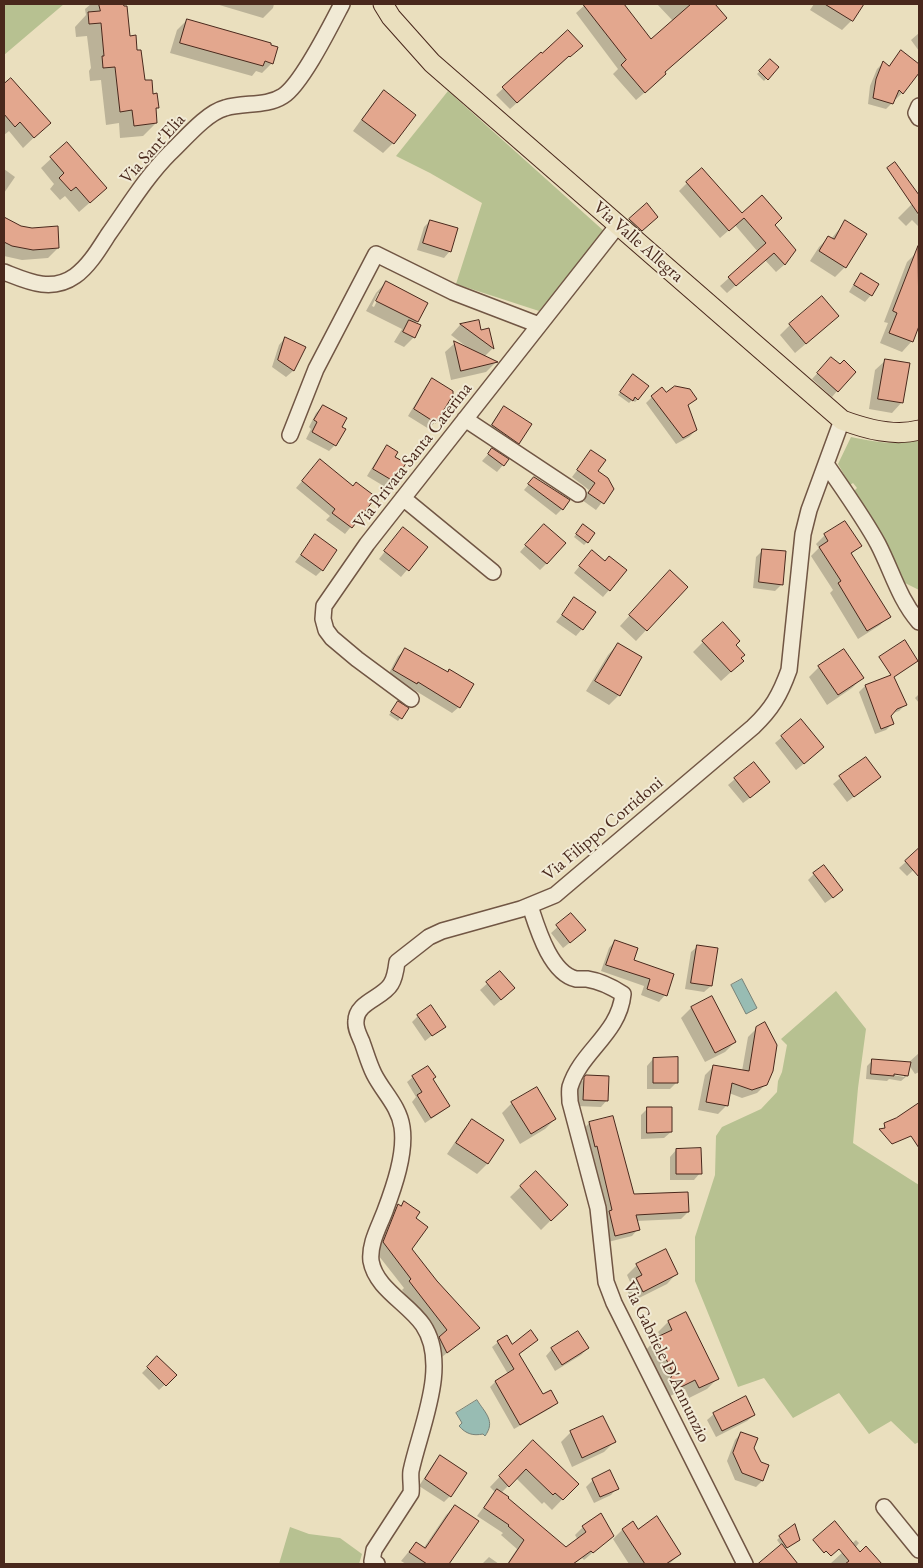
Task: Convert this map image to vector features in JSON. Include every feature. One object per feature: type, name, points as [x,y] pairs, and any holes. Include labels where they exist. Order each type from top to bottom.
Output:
[{"type":"main road","name":"Via Valle Allegra","points":[[383,4],[391,17],[432,63],[842,420],[864,428],[886,432],[911,432],[919,430]]},
{"type":"street","points":[[330,29],[342,4]]},
{"type":"street","points":[[330,29],[352,4]]},
{"type":"street","name":"Via Sant'Elia","points":[[4,272],[32,283],[46,285],[62,282],[75,276],[90,261],[134,198],[168,155],[212,114],[222,108],[273,101],[284,95],[294,86],[330,29]]},
{"type":"street","points":[[919,106],[916,113],[919,118]]},
{"type":"street","name":"Via Privata Santa Caterina","points":[[411,699],[332,638],[326,630],[323,619],[324,606],[367,544],[618,225]]},
{"type":"street","points":[[290,435],[316,369],[376,254],[453,292],[539,325]]},
{"type":"street","points":[[465,419],[578,494]]},
{"type":"street","name":"Via Filippo Corridoni","points":[[374,1562],[374,1550],[411,1493],[411,1473],[422,1434],[434,1367],[432,1343],[422,1324],[382,1283],[374,1272],[371,1259],[373,1242],[391,1196],[403,1147],[402,1126],[395,1105],[374,1075],[356,1029],[355,1019],[358,1012],[391,985],[395,977],[397,962],[429,937],[442,931],[530,906],[555,895],[768,713],[782,692],[789,670],[803,534],[809,510],[842,420]]},
{"type":"street","points":[[826,464],[878,544],[900,595],[919,622]]},
{"type":"street","points":[[403,498],[493,572]]},
{"type":"street","name":"Via Gabriele D'Annunzio","points":[[530,906],[538,932],[557,966],[574,978],[589,979],[610,986],[623,994],[622,1008],[609,1030],[584,1060],[570,1088],[570,1102],[598,1208],[606,1282],[614,1303],[745,1564]]},
{"type":"street","points":[[884,1508],[919,1550]]},
{"type":"green space","points":[[4,4],[64,4],[4,55]]},
{"type":"green space","points":[[448,91],[605,232],[539,311],[456,284],[482,203],[396,156]]},
{"type":"green space","points":[[851,437],[892,443],[919,439],[919,590],[903,582],[881,535],[854,491],[857,488],[853,483],[850,485],[838,464]]},
{"type":"green space","points":[[836,991],[866,1029],[853,1143],[919,1185],[919,1442],[915,1444],[891,1421],[869,1434],[839,1393],[793,1418],[764,1378],[738,1387],[695,1281],[695,1237],[715,1175],[716,1136],[722,1127],[761,1109],[777,1092],[787,1045],[781,1039]]},
{"type":"green space","points":[[290,1527],[309,1534],[340,1538],[362,1554],[359,1564],[279,1564]]},
{"type":"water","points":[[742,979],[757,1008],[746,1014],[731,985]]},
{"type":"water","points":[[477,1400],[489,1421],[490,1426],[485,1436],[464,1431],[459,1426],[462,1423],[456,1413]]},
{"type":"building","points":[[99,4],[123,4],[127,6],[130,36],[136,35],[137,50],[141,50],[145,80],[152,80],[153,94],[157,93],[159,108],[156,108],[157,123],[134,126],[132,110],[120,112],[115,67],[103,68],[102,56],[104,56],[101,23],[89,24],[88,12],[100,11]]},
{"type":"building","points":[[583,4],[624,4],[651,39],[691,4],[715,4],[727,18],[665,72],[666,74],[645,93],[621,65],[626,60]]},
{"type":"building","points":[[825,4],[864,4],[853,21]]},
{"type":"building","points":[[187,19],[271,43],[271,45],[278,47],[273,64],[265,61],[263,66],[180,43]]},
{"type":"building","points":[[568,30],[583,46],[569,56],[517,103],[502,87]]},
{"type":"building","points":[[901,50],[919,64],[919,73],[903,94],[899,90],[893,104],[873,98],[876,79],[883,61],[889,66]]},
{"type":"building","points":[[770,59],[779,67],[768,80],[759,71]]},
{"type":"building","points":[[11,78],[51,123],[34,138],[20,122],[15,127],[4,114],[4,84]]},
{"type":"building","points":[[384,90],[416,115],[394,144],[362,120]]},
{"type":"building","points":[[67,142],[107,188],[90,203],[76,187],[71,191],[59,178],[64,173],[50,157]]},
{"type":"building","points":[[895,162],[919,195],[919,215],[887,168]]},
{"type":"building","points":[[702,168],[742,213],[762,195],[782,218],[775,225],[796,250],[785,265],[774,253],[736,286],[728,277],[766,243],[744,218],[729,231],[686,182]]},
{"type":"building","points":[[647,203],[658,217],[642,231],[629,219]]},
{"type":"building","points":[[4,217],[21,226],[32,228],[58,226],[59,248],[33,250],[12,246],[4,242]]},
{"type":"building","points":[[430,220],[458,228],[451,252],[423,243]]},
{"type":"building","points":[[845,220],[867,234],[846,268],[819,251],[828,236],[834,239]]},
{"type":"building","points":[[918,246],[919,326],[913,342],[889,333],[897,313],[893,311]]},
{"type":"building","points":[[861,273],[879,284],[872,296],[854,285]]},
{"type":"building","points":[[386,281],[428,303],[418,322],[376,301]]},
{"type":"building","points":[[822,296],[839,316],[806,344],[789,324]]},
{"type":"building","points":[[409,320],[421,325],[415,338],[403,332]]},
{"type":"building","points":[[479,320],[481,330],[489,328],[494,349],[460,324]]},
{"type":"building","points":[[285,337],[306,347],[294,371],[278,360]]},
{"type":"building","points":[[454,341],[498,362],[461,371]]},
{"type":"building","points":[[831,357],[840,364],[844,360],[856,372],[838,392],[817,373]]},
{"type":"building","points":[[885,359],[910,363],[903,403],[878,399]]},
{"type":"building","points":[[633,374],[649,386],[638,400],[635,397],[633,401],[620,392]]},
{"type":"building","points":[[432,378],[453,391],[453,395],[436,423],[414,409]]},
{"type":"building","points":[[675,386],[690,389],[697,399],[688,405],[697,430],[683,438],[651,396],[662,387],[666,392]]},
{"type":"building","points":[[323,405],[347,418],[342,427],[346,429],[336,446],[312,432],[317,422],[314,420]]},
{"type":"building","points":[[504,406],[532,424],[519,444],[492,425]]},
{"type":"building","points":[[387,445],[398,452],[395,457],[406,463],[395,482],[373,469]]},
{"type":"building","points":[[492,448],[509,459],[504,466],[488,454]]},
{"type":"building","points":[[591,450],[606,460],[598,471],[608,478],[614,489],[604,504],[588,493],[595,483],[577,470]]},
{"type":"building","points":[[320,459],[353,486],[356,482],[376,497],[352,528],[332,513],[335,509],[302,481]]},
{"type":"building","points":[[534,477],[570,500],[563,510],[528,484]]},
{"type":"building","points":[[845,521],[862,546],[851,553],[891,617],[867,631],[838,583],[841,581],[819,547],[828,541],[824,534]]},
{"type":"building","points":[[544,524],[566,543],[547,564],[525,545]]},
{"type":"building","points":[[583,524],[595,533],[588,543],[576,534]]},
{"type":"building","points":[[403,527],[428,547],[409,571],[384,551]]},
{"type":"building","points":[[315,534],[337,550],[323,571],[301,555]]},
{"type":"building","points":[[762,549],[786,551],[783,585],[759,582]]},
{"type":"building","points":[[592,550],[605,561],[609,556],[627,570],[610,591],[579,566]]},
{"type":"building","points":[[670,570],[688,587],[647,631],[629,615]]},
{"type":"building","points":[[574,597],[596,612],[583,630],[562,615]]},
{"type":"building","points":[[723,622],[740,641],[736,645],[745,655],[741,658],[744,661],[731,672],[702,641]]},
{"type":"building","points":[[905,640],[918,661],[894,677],[907,705],[897,709],[891,716],[894,724],[881,729],[865,685],[891,675],[879,657]]},
{"type":"building","points":[[618,643],[642,657],[620,696],[595,681]]},
{"type":"building","points":[[405,648],[448,672],[449,669],[474,684],[460,708],[418,682],[417,684],[393,670]]},
{"type":"building","points":[[844,649],[864,678],[838,695],[818,666]]},
{"type":"building","points":[[398,701],[409,708],[402,719],[391,712]]},
{"type":"building","points":[[801,719],[824,747],[804,764],[781,736]]},
{"type":"building","points":[[866,757],[881,777],[854,797],[839,776]]},
{"type":"building","points":[[754,762],[770,782],[750,798],[734,778]]},
{"type":"building","points":[[919,848],[919,877],[905,861]]},
{"type":"building","points":[[824,865],[843,890],[833,898],[813,873]]},
{"type":"building","points":[[571,913],[586,930],[570,943],[556,925]]},
{"type":"building","points":[[615,940],[638,948],[634,960],[674,974],[667,996],[647,989],[650,979],[606,965]]},
{"type":"building","points":[[697,945],[718,948],[712,986],[691,983]]},
{"type":"building","points":[[500,971],[515,988],[501,1000],[486,982]]},
{"type":"building","points":[[712,996],[736,1042],[715,1053],[691,1007]]},
{"type":"building","points":[[431,1005],[446,1027],[432,1036],[417,1015]]},
{"type":"building","points":[[765,1022],[777,1045],[773,1071],[767,1085],[752,1090],[732,1083],[728,1106],[706,1102],[713,1065],[749,1071],[756,1027]]},
{"type":"building","points":[[678,1057],[678,1083],[653,1083],[653,1058]]},
{"type":"building","points":[[872,1059],[911,1062],[908,1076],[871,1074]]},
{"type":"building","points":[[428,1066],[436,1077],[433,1079],[450,1106],[431,1118],[417,1095],[422,1092],[412,1076]]},
{"type":"building","points":[[586,1075],[609,1076],[608,1101],[583,1100],[584,1078]]},
{"type":"building","points":[[537,1087],[556,1119],[531,1134],[511,1102]]},
{"type":"building","points":[[919,1103],[919,1148],[911,1136],[892,1144],[879,1129],[885,1128],[884,1123],[896,1118]]},
{"type":"building","points":[[647,1107],[672,1107],[672,1132],[647,1133]]},
{"type":"building","points":[[613,1116],[634,1194],[688,1192],[689,1212],[636,1215],[640,1230],[615,1236],[609,1211],[612,1210],[597,1146],[595,1147],[589,1122]]},
{"type":"building","points":[[472,1119],[504,1140],[488,1164],[456,1143]]},
{"type":"building","points":[[701,1148],[702,1174],[676,1174],[676,1149]]},
{"type":"building","points":[[536,1171],[568,1205],[551,1221],[520,1186]]},
{"type":"building","points":[[404,1201],[420,1212],[416,1218],[428,1227],[412,1249],[437,1281],[480,1328],[447,1353],[439,1337],[447,1330],[409,1281],[411,1279],[383,1242],[398,1204],[401,1206]]},
{"type":"building","points":[[666,1249],[678,1274],[643,1292],[636,1278],[642,1275],[636,1264]]},
{"type":"building","points":[[686,1312],[719,1379],[699,1388],[695,1380],[681,1387],[672,1384],[670,1379],[673,1374],[671,1369],[662,1351],[654,1346],[655,1338],[672,1330],[668,1321]]},
{"type":"building","points":[[531,1330],[538,1340],[519,1354],[543,1394],[551,1390],[558,1403],[520,1425],[495,1381],[514,1369],[497,1341],[507,1335],[512,1344]]},
{"type":"building","points":[[578,1331],[589,1348],[562,1365],[551,1348]]},
{"type":"building","points":[[157,1356],[177,1375],[166,1386],[147,1367]]},
{"type":"building","points":[[746,1396],[755,1415],[722,1431],[713,1413]]},
{"type":"building","points":[[603,1416],[616,1442],[582,1458],[570,1431]]},
{"type":"building","points":[[741,1432],[758,1438],[754,1448],[761,1462],[769,1465],[763,1481],[742,1473],[733,1453]]},
{"type":"building","points":[[533,1440],[579,1484],[563,1500],[555,1493],[553,1495],[526,1469],[509,1487],[499,1476]]},
{"type":"building","points":[[440,1455],[467,1473],[451,1497],[425,1479]]},
{"type":"building","points":[[610,1470],[619,1489],[600,1497],[592,1479]]},
{"type":"building","points":[[497,1489],[509,1497],[566,1547],[586,1532],[582,1526],[601,1513],[614,1536],[593,1553],[591,1551],[573,1564],[508,1564],[524,1540],[509,1525],[484,1508]]},
{"type":"building","points":[[455,1505],[479,1521],[449,1564],[427,1564],[409,1552],[416,1542],[425,1548]]},
{"type":"building","points":[[657,1516],[681,1554],[666,1564],[645,1564],[622,1529],[633,1521],[638,1529]]},
{"type":"building","points":[[835,1521],[860,1552],[866,1546],[882,1564],[845,1564],[849,1561],[839,1549],[831,1556],[826,1551],[824,1553],[813,1540]]},
{"type":"building","points":[[795,1524],[800,1540],[787,1548],[779,1536]]},
{"type":"building","points":[[782,1544],[798,1564],[758,1564]]}]
